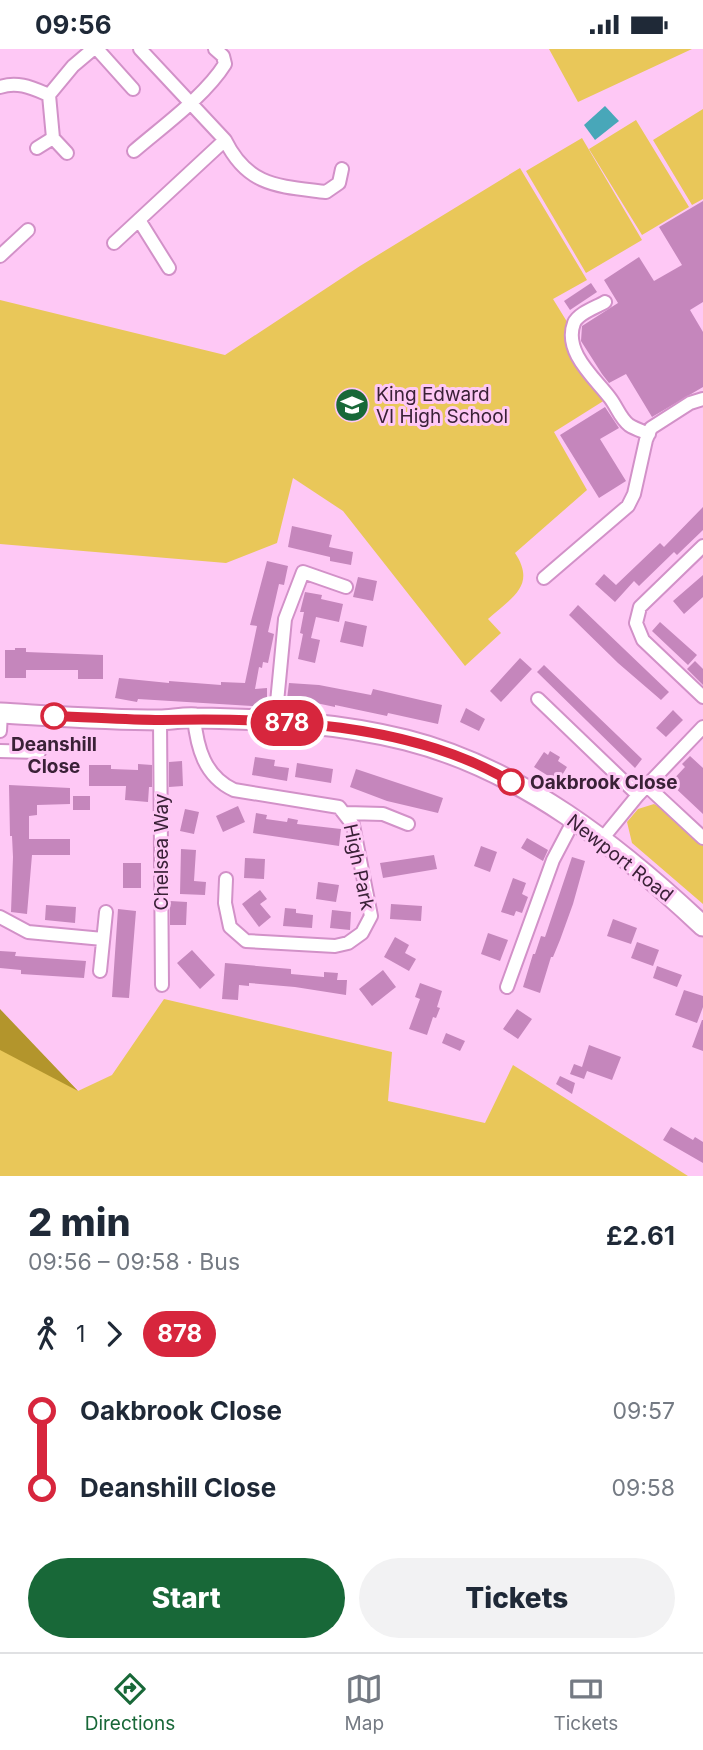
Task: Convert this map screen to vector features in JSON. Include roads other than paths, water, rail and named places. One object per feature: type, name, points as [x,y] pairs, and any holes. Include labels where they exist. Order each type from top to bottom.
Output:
[{"type":"highway","name":"Newport Road","points":[[0,719],[194,718],[358,730],[408,740],[496,773],[574,820],[661,887],[703,926]]},
{"type":"street","points":[[140,49],[225,140],[234,157],[248,173],[264,183],[326,192],[339,183],[342,169]]},
{"type":"street","points":[[134,151],[191,101],[225,64],[223,56],[215,49]]},
{"type":"street","points":[[66,153],[53,138],[49,95],[73,66],[92,50],[98,50],[134,89]]},
{"type":"street","points":[[0,87],[17,84],[49,95]]},
{"type":"street","points":[[37,148],[53,138]]},
{"type":"street","points":[[114,243],[225,140]]},
{"type":"street","points":[[139,219],[169,268]]},
{"type":"street","points":[[0,256],[28,230]]},
{"type":"street","points":[[605,302],[579,317],[574,323],[574,347],[580,361],[608,394],[622,418],[637,430],[649,434]]},
{"type":"street","points":[[544,578],[628,506],[634,494],[651,428],[690,403],[703,399]]},
{"type":"street","points":[[703,546],[640,607],[636,623],[643,640],[703,697]]},
{"type":"street","points":[[275,723],[285,619],[303,572],[346,587]]},
{"type":"street","points":[[537,699],[703,838]]},
{"type":"street","name":"High Park","points":[[194,718],[201,754],[216,779],[224,786],[234,790],[324,803],[340,807],[346,813],[354,825],[371,916],[367,926],[355,939],[335,946],[246,941],[230,927],[225,903],[226,879]]},
{"type":"street","name":"Chelsea Way","points":[[160,720],[162,985]]},
{"type":"street","points":[[602,839],[643,790],[703,727]]},
{"type":"street","points":[[0,751],[39,752]]},
{"type":"street","points":[[346,813],[383,814],[408,824]]},
{"type":"street","points":[[507,987],[552,860],[574,820]]},
{"type":"street","points":[[100,971],[106,912]]},
{"type":"street","points":[[0,917],[28,932],[103,939]]},
{"type":"place","name":"King Edward VI High School","points":[[352,405]]},
{"type":"place","name":"Deanshill Close","points":[[54,716]]},
{"type":"place","name":"Oakbrook Close","points":[[511,782]]}]
